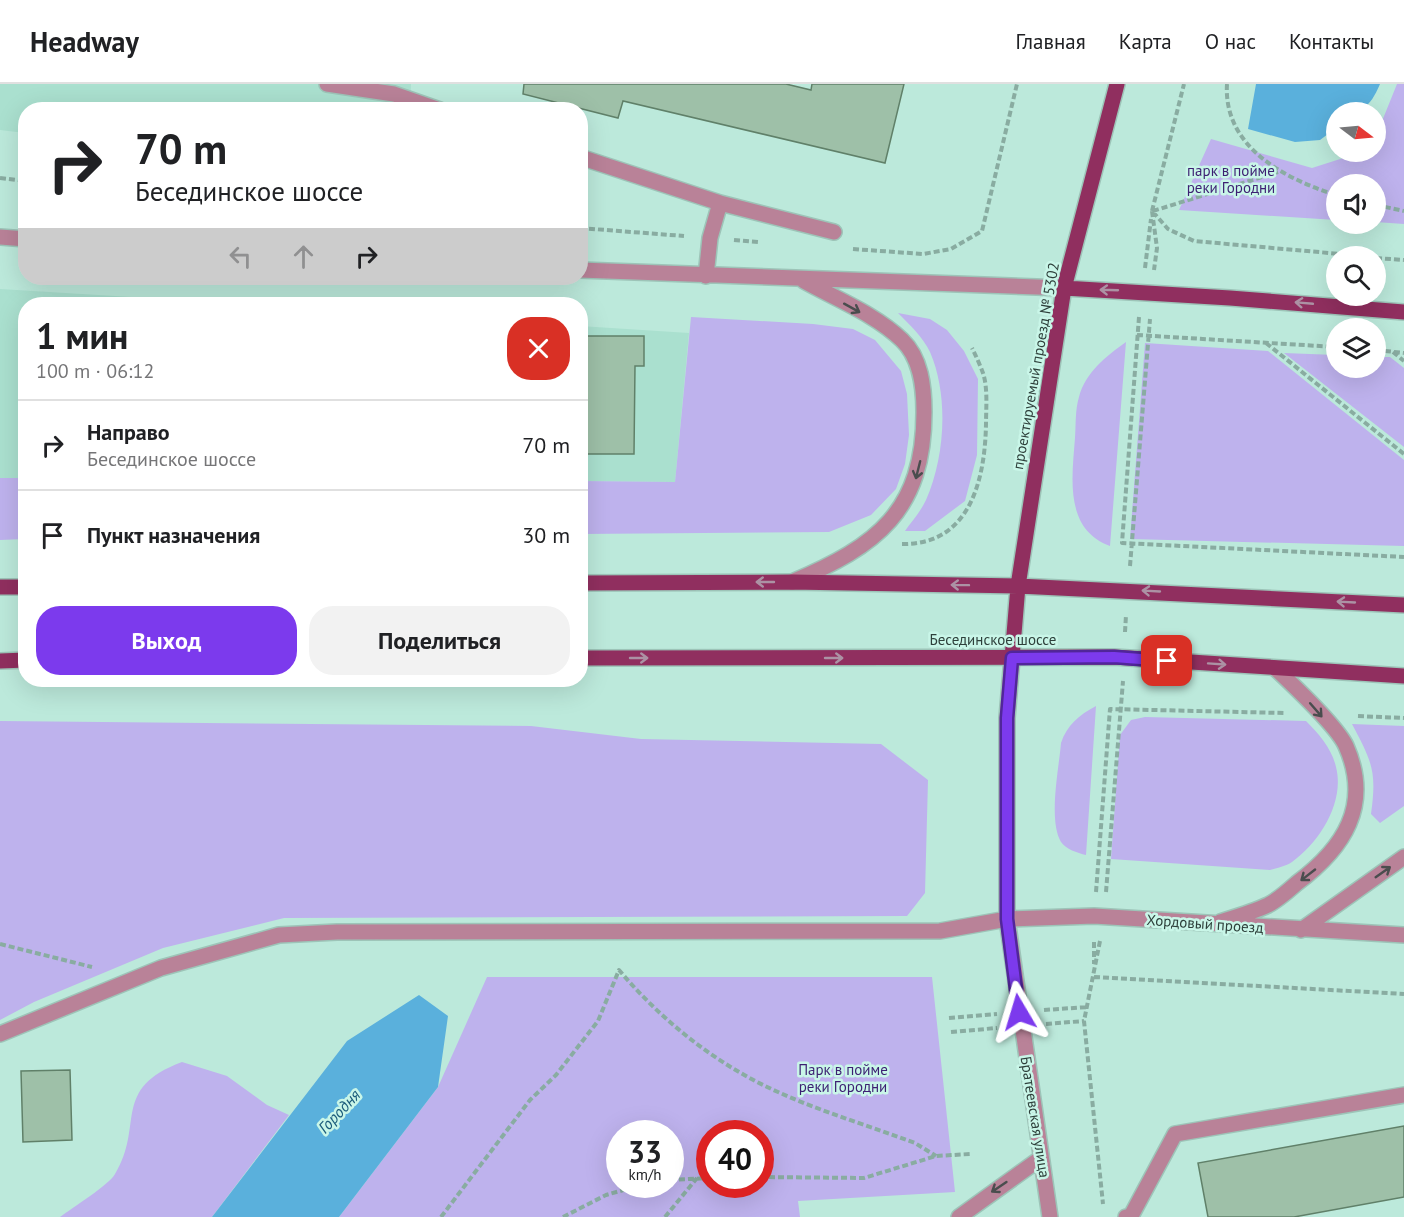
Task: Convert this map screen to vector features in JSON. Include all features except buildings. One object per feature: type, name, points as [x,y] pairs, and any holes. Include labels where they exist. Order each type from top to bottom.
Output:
[{"type":"main road","name":"проектируемый проезд № 5302","points":[[1012,658],[1018,586],[1064,288],[1117,84]]},
{"type":"main road","points":[[1064,288],[1142,291],[1404,312]]},
{"type":"main road","points":[[588,583],[792,582],[1018,586],[1404,605]]},
{"type":"main road","points":[[0,587],[18,587]]},
{"type":"main road","name":"Бесединское шоссе","points":[[588,658],[1124,658],[1404,676]]},
{"type":"main road","points":[[0,661],[18,660]]},
{"type":"street","points":[[327,84],[394,94],[417,102]]},
{"type":"street","points":[[588,160],[720,203],[834,232]]},
{"type":"street","points":[[706,276],[710,238],[720,203]]},
{"type":"street","points":[[0,237],[18,238]]},
{"type":"street","points":[[588,270],[1064,288]]},
{"type":"street","points":[[792,582],[831,566],[865,543],[895,518],[909,495],[918,471],[924,424],[924,396],[919,369],[916,360],[902,340],[867,316],[801,280]]},
{"type":"street","name":"Братеевская улица","points":[[1012,658],[1007,718],[1007,919],[1050,1217]]},
{"type":"street","points":[[1214,924],[1269,905],[1332,855],[1348,828],[1355,801],[1356,775],[1345,743],[1275,668]]},
{"type":"street","points":[[1301,930],[1404,857]]},
{"type":"street","name":"Хордовый проезд","points":[[0,1034],[161,968],[279,935],[337,932],[940,931],[1007,919],[1094,916],[1404,935]]},
{"type":"street","points":[[1126,1217],[1131,1216],[1175,1134],[1404,1095]]},
{"type":"street","points":[[959,1217],[1041,1158]]},
{"type":"path","points":[[991,195],[1017,84]]},
{"type":"path","points":[[1184,84],[1152,211],[1137,335],[1122,543],[1404,558]]},
{"type":"path","points":[[1227,84],[1226,98],[1237,132],[1252,150],[1278,172],[1326,191]]},
{"type":"path","points":[[1152,211],[1278,172]]},
{"type":"path","points":[[0,178],[18,180]]},
{"type":"path","points":[[1386,208],[1404,211]]},
{"type":"path","points":[[1152,211],[1168,229],[1194,241],[1326,253]]},
{"type":"path","points":[[1386,259],[1404,260]]},
{"type":"path","points":[[1137,335],[1326,347]]},
{"type":"path","points":[[1107,875],[1149,336]]},
{"type":"path","points":[[1265,342],[1404,454]]},
{"type":"path","points":[[894,544],[910,544],[936,538],[961,519],[978,491],[985,457],[986,416],[984,375],[972,348]]},
{"type":"path","points":[[1386,351],[1404,352]]},
{"type":"path","points":[[1393,352],[1404,361]]},
{"type":"path","points":[[1103,1205],[1084,1021],[1094,977],[1094,916],[1110,709],[1319,713],[1404,718]]},
{"type":"path","points":[[0,944],[137,978]]},
{"type":"path","points":[[441,1217],[530,1100],[556,1075],[598,1021],[619,970],[636,990],[682,1032],[727,1066],[778,1092],[915,1143],[936,1156]]},
{"type":"path","points":[[1094,977],[1404,994]]},
{"type":"path","points":[[774,1177],[864,1178],[936,1156],[970,1154]]},
{"type":"path","points":[[665,1217],[696,1179]]},
{"type":"path","points":[[563,1217],[606,1195]]},
{"type":"shaded area","points":[[0,84],[411,84],[410,102],[18,102],[18,132],[0,130]]},
{"type":"shaded area","points":[[0,289],[131,297],[18,297],[18,478],[0,478]]},
{"type":"shaded area","points":[[588,327],[689,333],[675,482],[588,481]]},
{"type":"green space","name":"парк в пойме реки Городни","points":[[1397,84],[1404,84],[1404,224],[1386,223],[1386,174],[1326,174],[1326,219],[1179,210],[1211,139],[1312,168],[1331,162],[1386,162],[1386,111]]},
{"type":"green space","points":[[898,313],[930,319],[947,330],[964,351],[978,379],[977,455],[965,501],[925,531],[905,531],[926,500],[937,465],[942,426],[940,388],[927,346]]},
{"type":"green space","points":[[691,317],[813,324],[853,329],[875,340],[901,371],[907,394],[909,435],[905,464],[896,489],[871,515],[829,532],[588,534],[588,481],[675,482]]},
{"type":"green space","points":[[1126,342],[1110,546],[1095,538],[1085,528],[1074,501],[1076,412],[1082,388],[1091,373],[1104,359]]},
{"type":"green space","points":[[1145,343],[1268,351],[1404,460],[1404,546],[1130,539]]},
{"type":"green space","points":[[1284,353],[1326,355],[1326,378],[1386,378],[1386,357],[1390,357],[1404,368],[1404,447]]},
{"type":"green space","points":[[0,478],[18,478],[18,539],[0,540]]},
{"type":"green space","points":[[1096,706],[1086,855],[1066,847],[1061,842],[1055,821],[1055,794],[1061,743],[1074,721]]},
{"type":"green space","points":[[1145,717],[1306,721],[1328,748],[1336,767],[1338,780],[1333,807],[1321,832],[1312,844],[1292,862],[1270,870],[1111,859],[1120,735],[1131,720]]},
{"type":"green space","points":[[0,721],[531,726],[641,739],[881,744],[928,780],[925,893],[907,916],[284,918],[163,948],[34,1002],[0,1020]]},
{"type":"green space","points":[[1352,724],[1404,726],[1404,806],[1380,823],[1371,814],[1373,777],[1371,767]]},
{"type":"green space","name":"Парк в пойме реки Городни","points":[[487,977],[932,977],[955,1192],[798,1201],[800,1217],[339,1217],[438,1087]]},
{"type":"green space","points":[[182,1062],[227,1076],[267,1105],[289,1115],[212,1217],[60,1217],[98,1190],[115,1174],[124,1156],[137,1096],[145,1084]]},
{"type":"water","points":[[1256,84],[1380,84],[1370,102],[1326,102],[1326,136],[1320,140],[1295,142],[1248,129]]},
{"type":"water","name":"Городня","points":[[419,995],[448,1016],[438,1087],[339,1217],[212,1217],[347,1041]]},
{"type":"route","points":[[1019,1012],[1007,919],[1007,718],[1012,658],[1114,657],[1167,661]]}]
